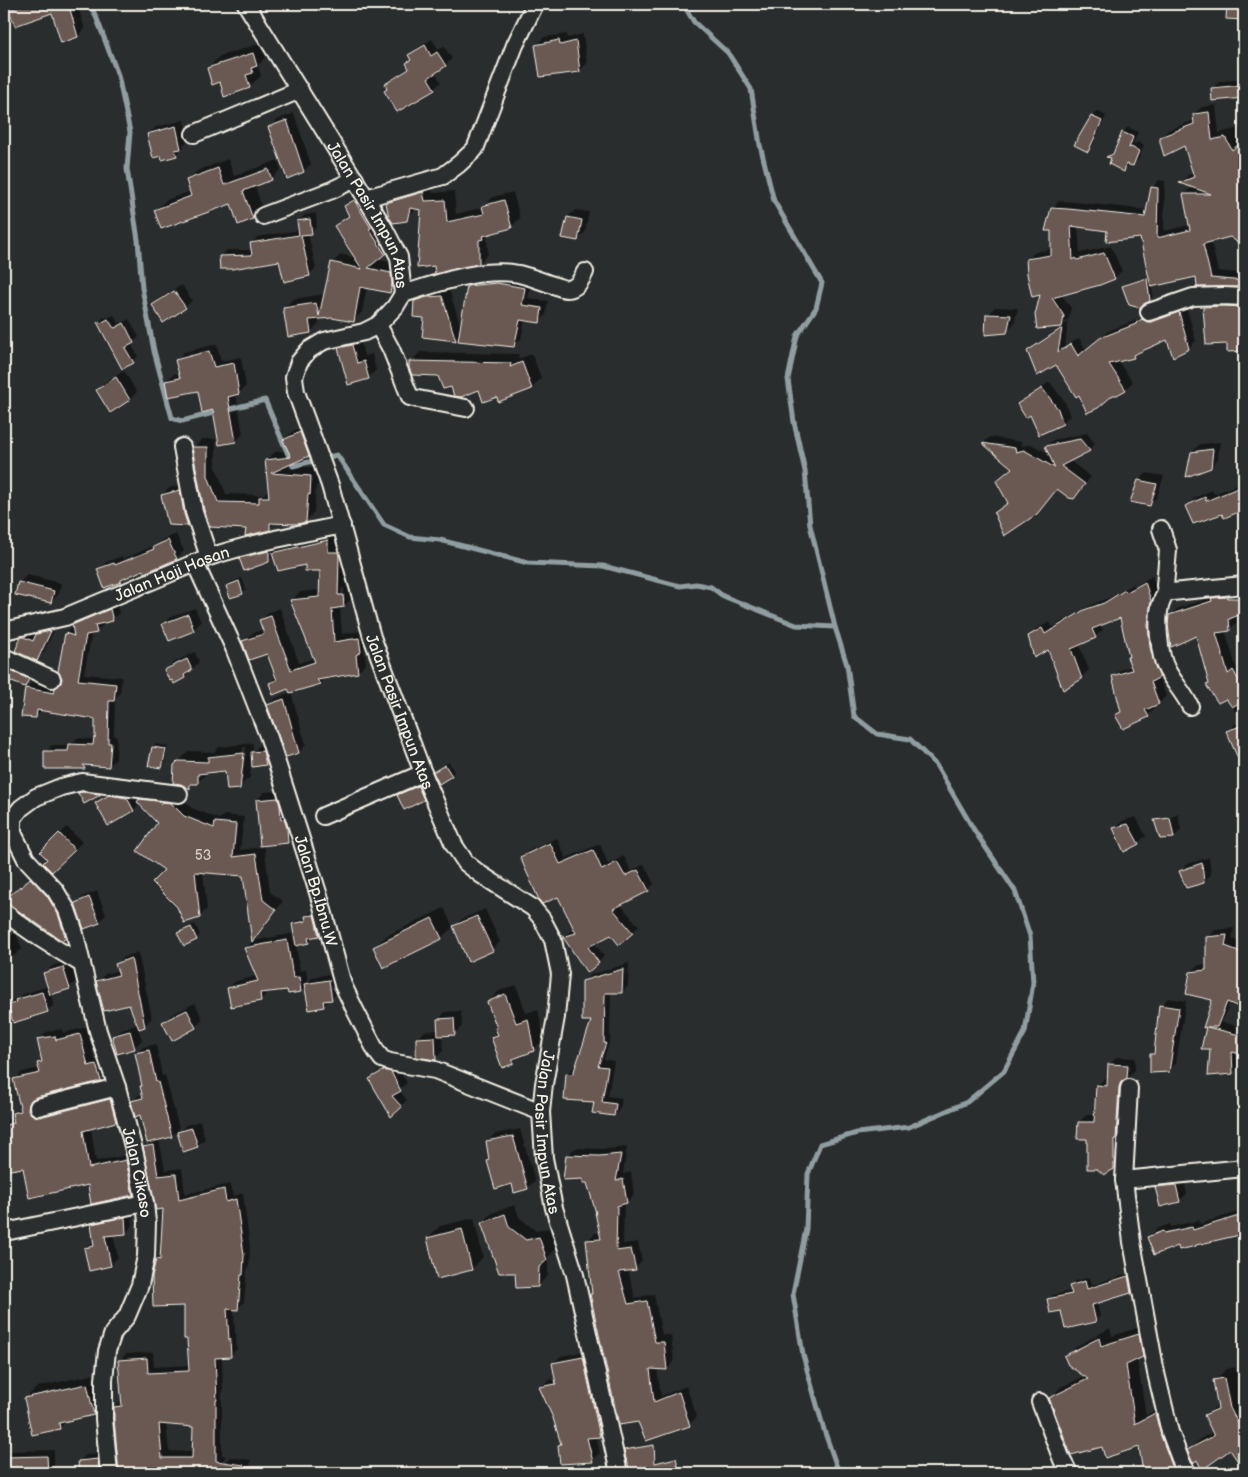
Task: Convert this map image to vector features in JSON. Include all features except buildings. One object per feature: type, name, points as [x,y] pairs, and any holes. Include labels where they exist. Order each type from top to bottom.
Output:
[{"type":"street","name":"Jalan Pasir Impun Atas","points":[[246,4],[355,179],[399,257],[403,294],[396,307],[378,325],[364,332],[324,341],[309,350],[299,362],[294,377],[296,392],[330,484],[372,636],[423,772],[454,845],[466,864],[533,908],[542,919],[553,940],[560,974],[556,1017],[541,1112],[544,1158],[554,1208],[575,1275],[618,1473]]},
{"type":"street","points":[[366,198],[443,176],[475,149],[515,45],[535,4]]},
{"type":"street","points":[[194,134],[300,90]]},
{"type":"street","points":[[263,216],[332,190],[355,179]]},
{"type":"street","points":[[403,294],[479,274],[503,272],[521,274],[566,290],[574,288],[580,283],[585,272]]},
{"type":"street","points":[[1149,312],[1193,297],[1244,297]]},
{"type":"street","points":[[378,325],[391,349],[410,397],[466,408]]},
{"type":"street","name":"Jalan Bp.Ibnu.W","points":[[182,447],[202,560],[269,738],[320,899],[343,985],[376,1051],[382,1059],[390,1062],[435,1070],[541,1112]]},
{"type":"street","name":"Jalan Haji Hasan","points":[[4,631],[65,616],[229,550],[342,525]]},
{"type":"street","points":[[1162,529],[1168,550],[1165,586],[1168,591]]},
{"type":"street","points":[[1168,591],[1244,585]]},
{"type":"street","points":[[1168,591],[1161,602],[1159,616],[1162,656],[1166,669],[1190,706]]},
{"type":"street","points":[[4,657],[52,680]]},
{"type":"street","points":[[323,816],[423,772]]},
{"type":"street","name":"Jalan Cikaso","points":[[109,1473],[104,1419],[104,1380],[107,1351],[113,1333],[127,1316],[140,1285],[146,1256],[147,1222],[145,1203],[135,1154],[117,1087],[98,1031],[74,930],[67,910],[55,890],[26,859],[13,833],[13,818],[21,808],[36,797],[61,787],[82,782],[178,794]]},
{"type":"street","points":[[4,912],[27,931],[82,964]]},
{"type":"street","points":[[38,1107],[117,1087]]},
{"type":"street","points":[[1129,1088],[1124,1180],[1132,1242],[1156,1373],[1170,1432],[1182,1464],[1188,1473]]},
{"type":"street","points":[[1124,1180],[1244,1168]]},
{"type":"street","points":[[5,1232],[145,1203]]},
{"type":"street","points":[[1040,1402],[1062,1460],[1069,1473]]},
{"type":"waterway","points":[[90,4],[118,75],[130,132],[127,169],[138,240],[142,288],[154,351],[172,418],[182,421],[265,400],[293,466],[337,455],[384,525],[410,537],[440,540],[528,563],[603,566],[680,586],[696,584],[711,587],[723,596],[796,625],[835,627]]},
{"type":"waterway","points":[[683,4],[694,22],[728,53],[751,89],[760,145],[774,201],[822,283],[816,308],[797,336],[788,379],[794,422],[805,471],[810,525],[835,627],[847,665],[854,716],[877,734],[910,739],[936,765],[974,830],[1015,891],[1030,936],[1033,983],[1025,1032],[1004,1071],[967,1102],[909,1127],[857,1133],[820,1144],[808,1174],[806,1229],[793,1294],[803,1355],[824,1430],[839,1473]]}]
